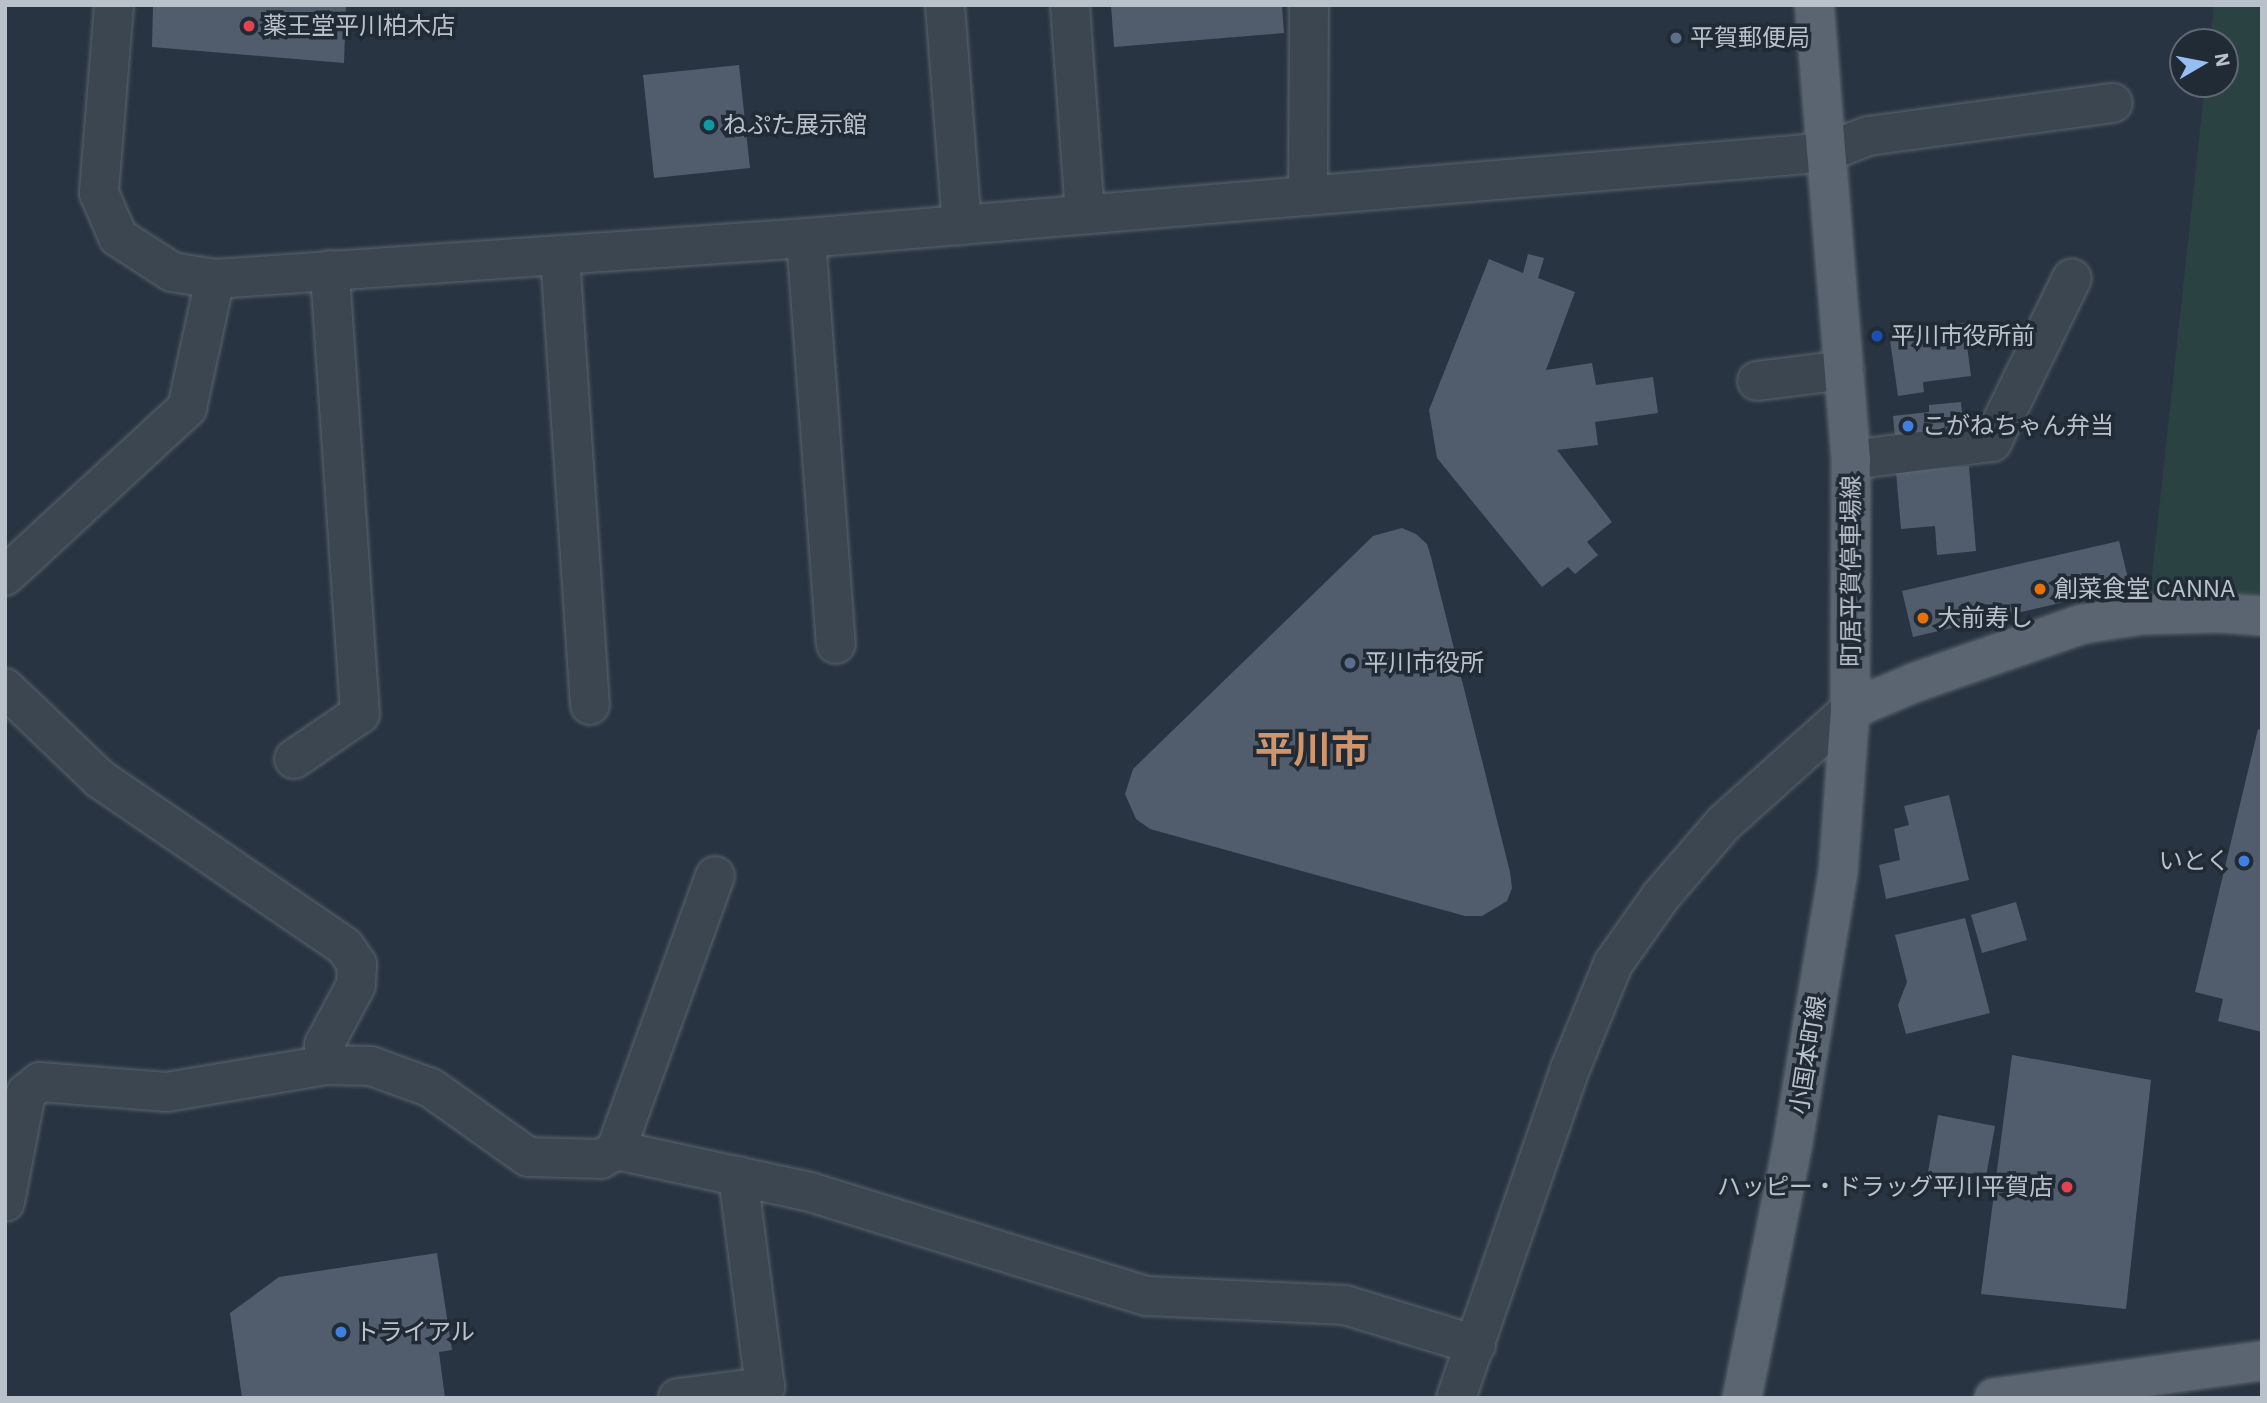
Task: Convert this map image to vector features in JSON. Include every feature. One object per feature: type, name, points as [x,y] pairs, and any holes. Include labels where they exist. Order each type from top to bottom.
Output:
[{"type":"main road","name":"町居平賀停車場線","points":[[1814,5],[1851,460],[1850,710],[1916,682],[2083,624],[2141,615],[2221,613],[2262,616]]},
{"type":"main road","name":"小国本町線","points":[[1742,1398],[1793,1142],[1838,874],[1850,710]]},
{"type":"main road","points":[[1994,1398],[2262,1361]]},
{"type":"street","points":[[114,5],[99,192],[118,237],[172,272],[215,279],[806,238],[1827,152],[1868,136],[2113,103]]},
{"type":"street","points":[[944,5],[962,225]]},
{"type":"street","points":[[1070,5],[1085,214]]},
{"type":"street","points":[[1308,5],[1308,195]]},
{"type":"street","points":[[806,238],[836,643]]},
{"type":"street","points":[[560,255],[590,705]]},
{"type":"street","points":[[295,759],[360,714],[330,270]]},
{"type":"street","points":[[1851,460],[1992,442],[2072,278]]},
{"type":"street","points":[[5,576],[187,408],[215,279]]},
{"type":"street","points":[[1757,381],[1844,370]]},
{"type":"street","points":[[5,688],[100,779],[345,947],[357,964],[356,985],[324,1045],[327,1065]]},
{"type":"street","points":[[1457,1398],[1570,1069],[1613,964],[1661,895],[1724,823],[1850,710]]},
{"type":"street","points":[[5,1202],[26,1093],[40,1082],[167,1092],[327,1065],[370,1066],[430,1088],[528,1157],[601,1159],[616,1150],[715,876]]},
{"type":"street","points":[[616,1150],[810,1192],[1147,1296],[1345,1305],[1476,1345]]},
{"type":"street","points":[[678,1398],[765,1387],[738,1176]]},
{"type":"green space","points":[[2214,5],[2262,5],[2262,597],[2218,593],[2149,602],[2203,98],[2239,98],[2239,28],[2212,28]]},
{"type":"building","name":"薬王堂平川柏木店","points":[[153,5],[346,5],[344,63],[152,47]]},
{"type":"building","points":[[1111,5],[1282,5],[1284,33],[1114,47]]},
{"type":"building","points":[[739,65],[750,168],[654,178],[643,75]]},
{"type":"building","points":[[1528,254],[1544,258],[1538,278],[1575,292],[1546,370],[1592,363],[1596,385],[1653,377],[1658,413],[1595,422],[1598,445],[1557,450],[1612,522],[1587,542],[1598,555],[1575,574],[1568,567],[1542,587],[1437,458],[1429,410],[1489,259],[1523,273]]},
{"type":"building","points":[[1964,323],[1971,376],[1923,382],[1924,392],[1898,396],[1889,333]]},
{"type":"building","points":[[1961,402],[1964,431],[1895,438],[1893,416],[1929,412],[1929,405]]},
{"type":"building","points":[[1969,466],[1976,551],[1937,555],[1935,526],[1901,529],[1896,472]]},
{"type":"building","name":"平川市役所","points":[[1402,528],[1416,534],[1427,544],[1510,872],[1512,888],[1507,901],[1482,916],[1465,916],[1150,829],[1136,819],[1125,794],[1133,769],[1373,536]]},
{"type":"building","points":[[2119,541],[2130,587],[1913,637],[1902,591]]},
{"type":"building","name":"いとく","points":[[2258,729],[2262,730],[2262,1032],[2218,1021],[2223,999],[2195,992]]},
{"type":"building","points":[[1949,795],[1969,880],[1886,899],[1879,865],[1900,860],[1894,829],[1909,825],[1904,806]]},
{"type":"building","points":[[2016,902],[2027,940],[1982,953],[1971,915]]},
{"type":"building","points":[[1965,918],[1990,1013],[1906,1034],[1898,1005],[1907,982],[1895,935]]},
{"type":"building","name":"ハッピー・ドラッグ平川平賀店","points":[[2012,1055],[2151,1080],[2126,1309],[1981,1294]]},
{"type":"building","points":[[1938,1115],[1995,1126],[1984,1188],[1927,1178]]},
{"type":"building","name":"トライアル","points":[[437,1253],[452,1350],[439,1352],[445,1398],[242,1398],[230,1313],[279,1277]]},
{"type":"place","name":"薬王堂平川柏木店","points":[[249,26]]},
{"type":"place","name":"平賀郵便局","points":[[1676,38]]},
{"type":"place","name":"ねぷた展示館","points":[[709,125]]},
{"type":"place","name":"平川市役所前","points":[[1877,336]]},
{"type":"place","name":"こがねちゃん弁当","points":[[1908,426]]},
{"type":"place","name":"創菜食堂 CANNA","points":[[2040,589]]},
{"type":"place","name":"大前寿し","points":[[1923,618]]},
{"type":"place","name":"平川市役所","points":[[1350,663]]},
{"type":"place","name":"いとく","points":[[2244,861]]},
{"type":"place","name":"ハッピー・ドラッグ平川平賀店","points":[[2067,1187]]},
{"type":"place","name":"トライアル","points":[[341,1332]]},
{"type":"district","name":"平川市","points":[[1312,749]]}]
